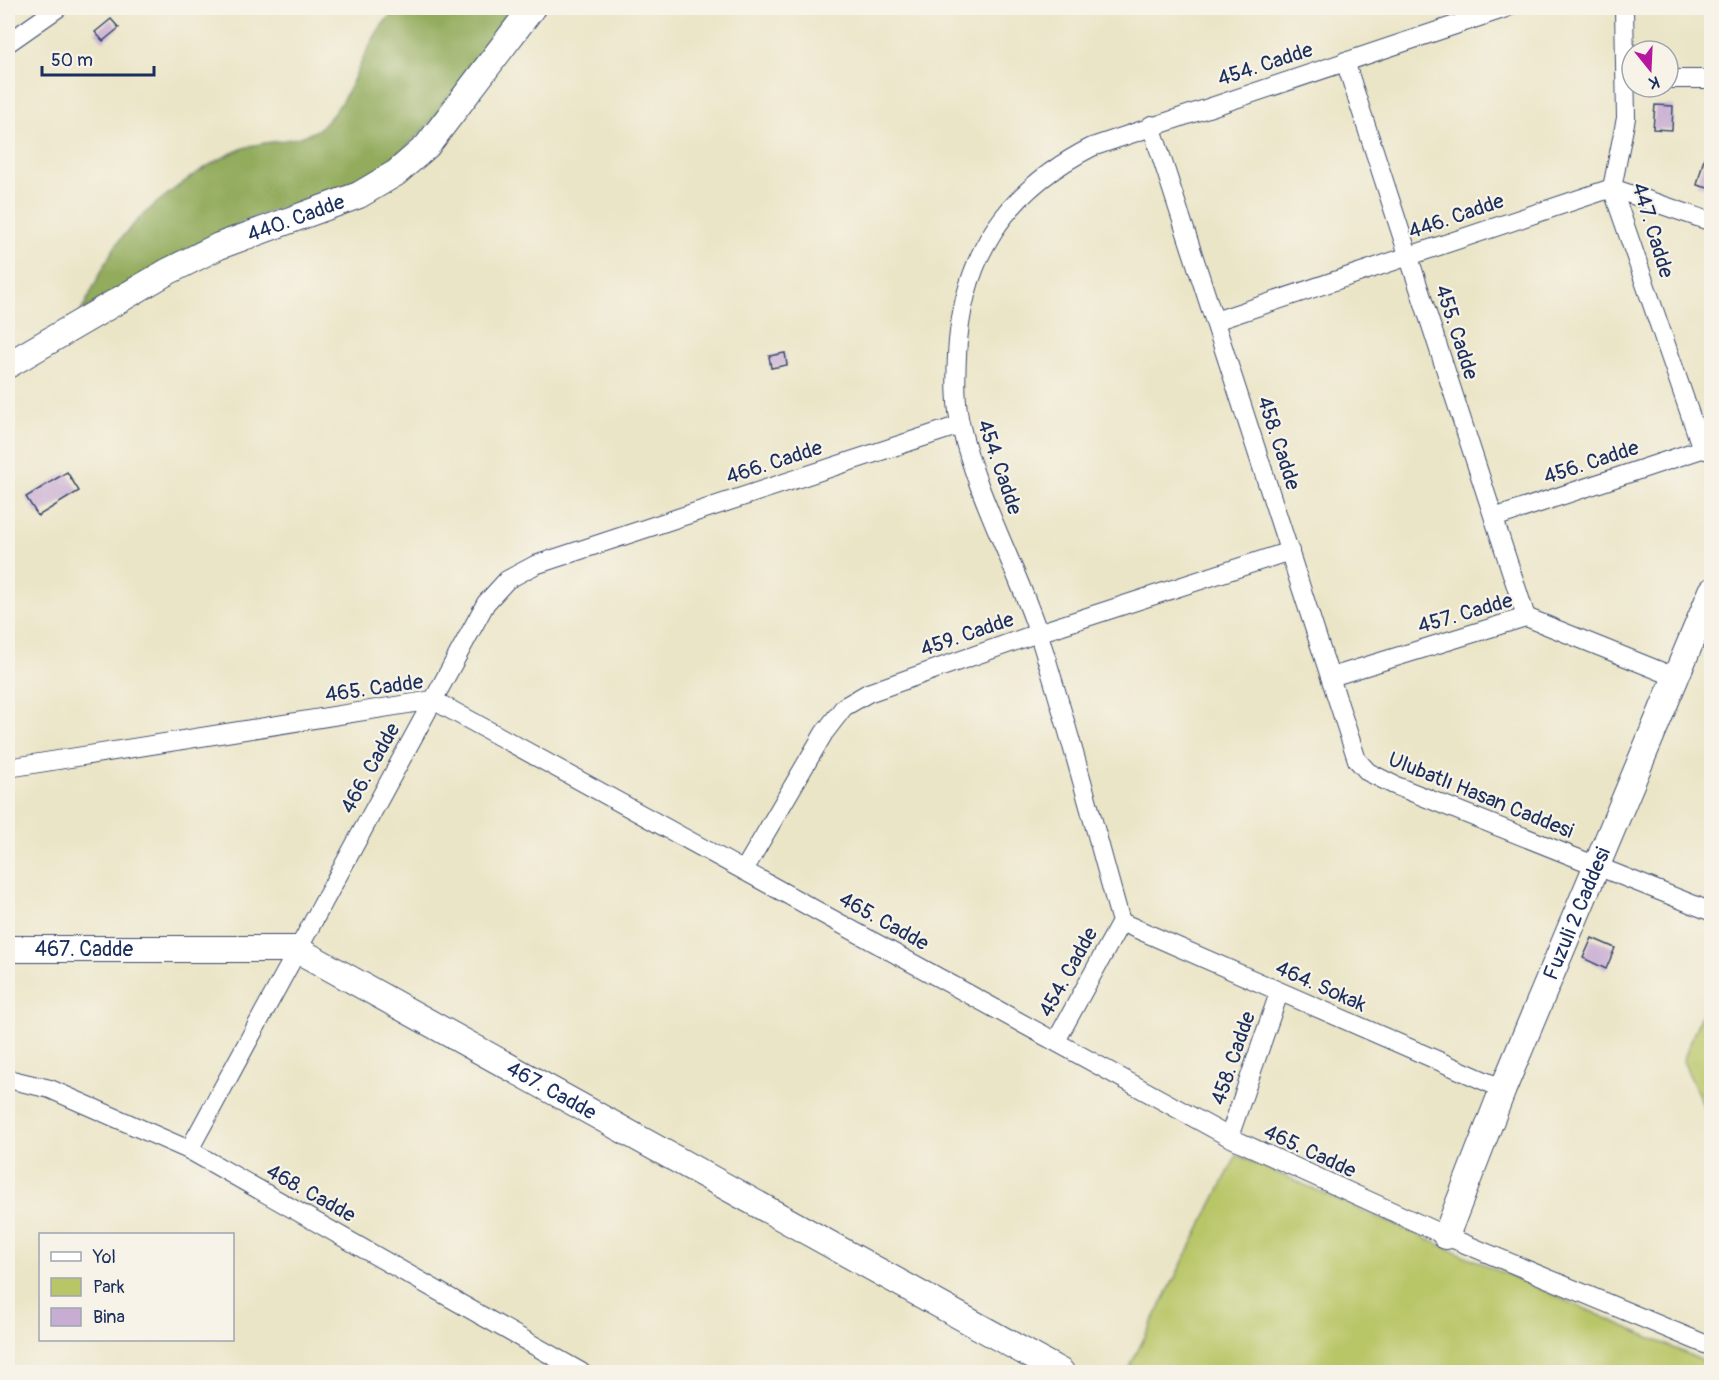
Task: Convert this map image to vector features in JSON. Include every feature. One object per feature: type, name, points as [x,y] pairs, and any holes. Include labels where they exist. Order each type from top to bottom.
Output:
[{"type":"street","points":[[8,43],[58,8]]},
{"type":"street","name":"440. Cadde","points":[[8,365],[167,272],[219,246],[358,195],[396,173],[427,146],[532,8]]},
{"type":"street","name":"454. Cadde","points":[[1056,1041],[1121,922],[1038,633],[975,472],[960,426],[956,376],[958,334],[966,289],[981,252],[1006,212],[1034,183],[1059,164],[1092,147],[1151,125],[1506,8]]},
{"type":"street","name":"447. Cadde","points":[[1624,8],[1626,118],[1612,188],[1707,450]]},
{"type":"street","name":"455. Cadde","points":[[1345,61],[1526,617]]},
{"type":"street","points":[[1680,79],[1712,79]]},
{"type":"street","name":"458. Cadde","points":[[1151,125],[1357,760],[1368,772]]},
{"type":"street","points":[[1612,188],[1712,222]]},
{"type":"street","name":"446. Cadde","points":[[1215,321],[1612,188]]},
{"type":"street","name":"466. Cadde","points":[[189,1150],[296,949],[486,603],[507,580],[535,565],[960,426]]},
{"type":"street","name":"456. Cadde","points":[[1494,518],[1707,450]]},
{"type":"street","name":"459. Cadde","points":[[744,870],[824,733],[844,706],[868,693],[1038,633],[1290,551]]},
{"type":"street","name":"Fuzuli 2 Caddesi","points":[[1446,1236],[1503,1089],[1712,591]]},
{"type":"street","name":"457. Cadde","points":[[1331,677],[1526,617],[1675,677]]},
{"type":"street","name":"465. Cadde","points":[[8,768],[433,700],[1229,1137],[1446,1236],[1712,1347]]},
{"type":"street","name":"Ulubatlı Hasan Caddesi","points":[[1368,772],[1394,786],[1712,912]]},
{"type":"street","name":"464. Sokak","points":[[1121,922],[1503,1089]]},
{"type":"street","name":"467. Cadde","points":[[8,949],[296,949],[1061,1372]]},
{"type":"street","name":"458. Cadde","points":[[1229,1137],[1279,993]]},
{"type":"street","name":"468. Cadde","points":[[8,1078],[50,1089],[189,1150],[581,1372]]},
{"type":"green space","points":[[397,8],[516,8],[442,109],[407,146],[388,162],[355,182],[263,214],[202,241],[81,312],[115,247],[139,219],[173,190],[210,165],[244,148],[296,138],[322,126],[332,116],[347,92],[372,40]]},
{"type":"green space","points":[[1711,989],[1711,1122],[1683,1061]]},
{"type":"green space","points":[[1237,1155],[1712,1365],[1711,1372],[1127,1372]]},
{"type":"building","points":[[111,19],[119,28],[103,41],[95,32]]},
{"type":"building","points":[[1655,105],[1673,106],[1672,130],[1653,129]]},
{"type":"building","points":[[1707,147],[1712,147],[1712,189],[1697,185]]},
{"type":"building","points":[[785,353],[787,365],[771,368],[769,356]]},
{"type":"building","points":[[67,472],[79,491],[38,516],[26,497]]},
{"type":"building","points":[[1592,938],[1615,948],[1606,969],[1583,958]]}]
